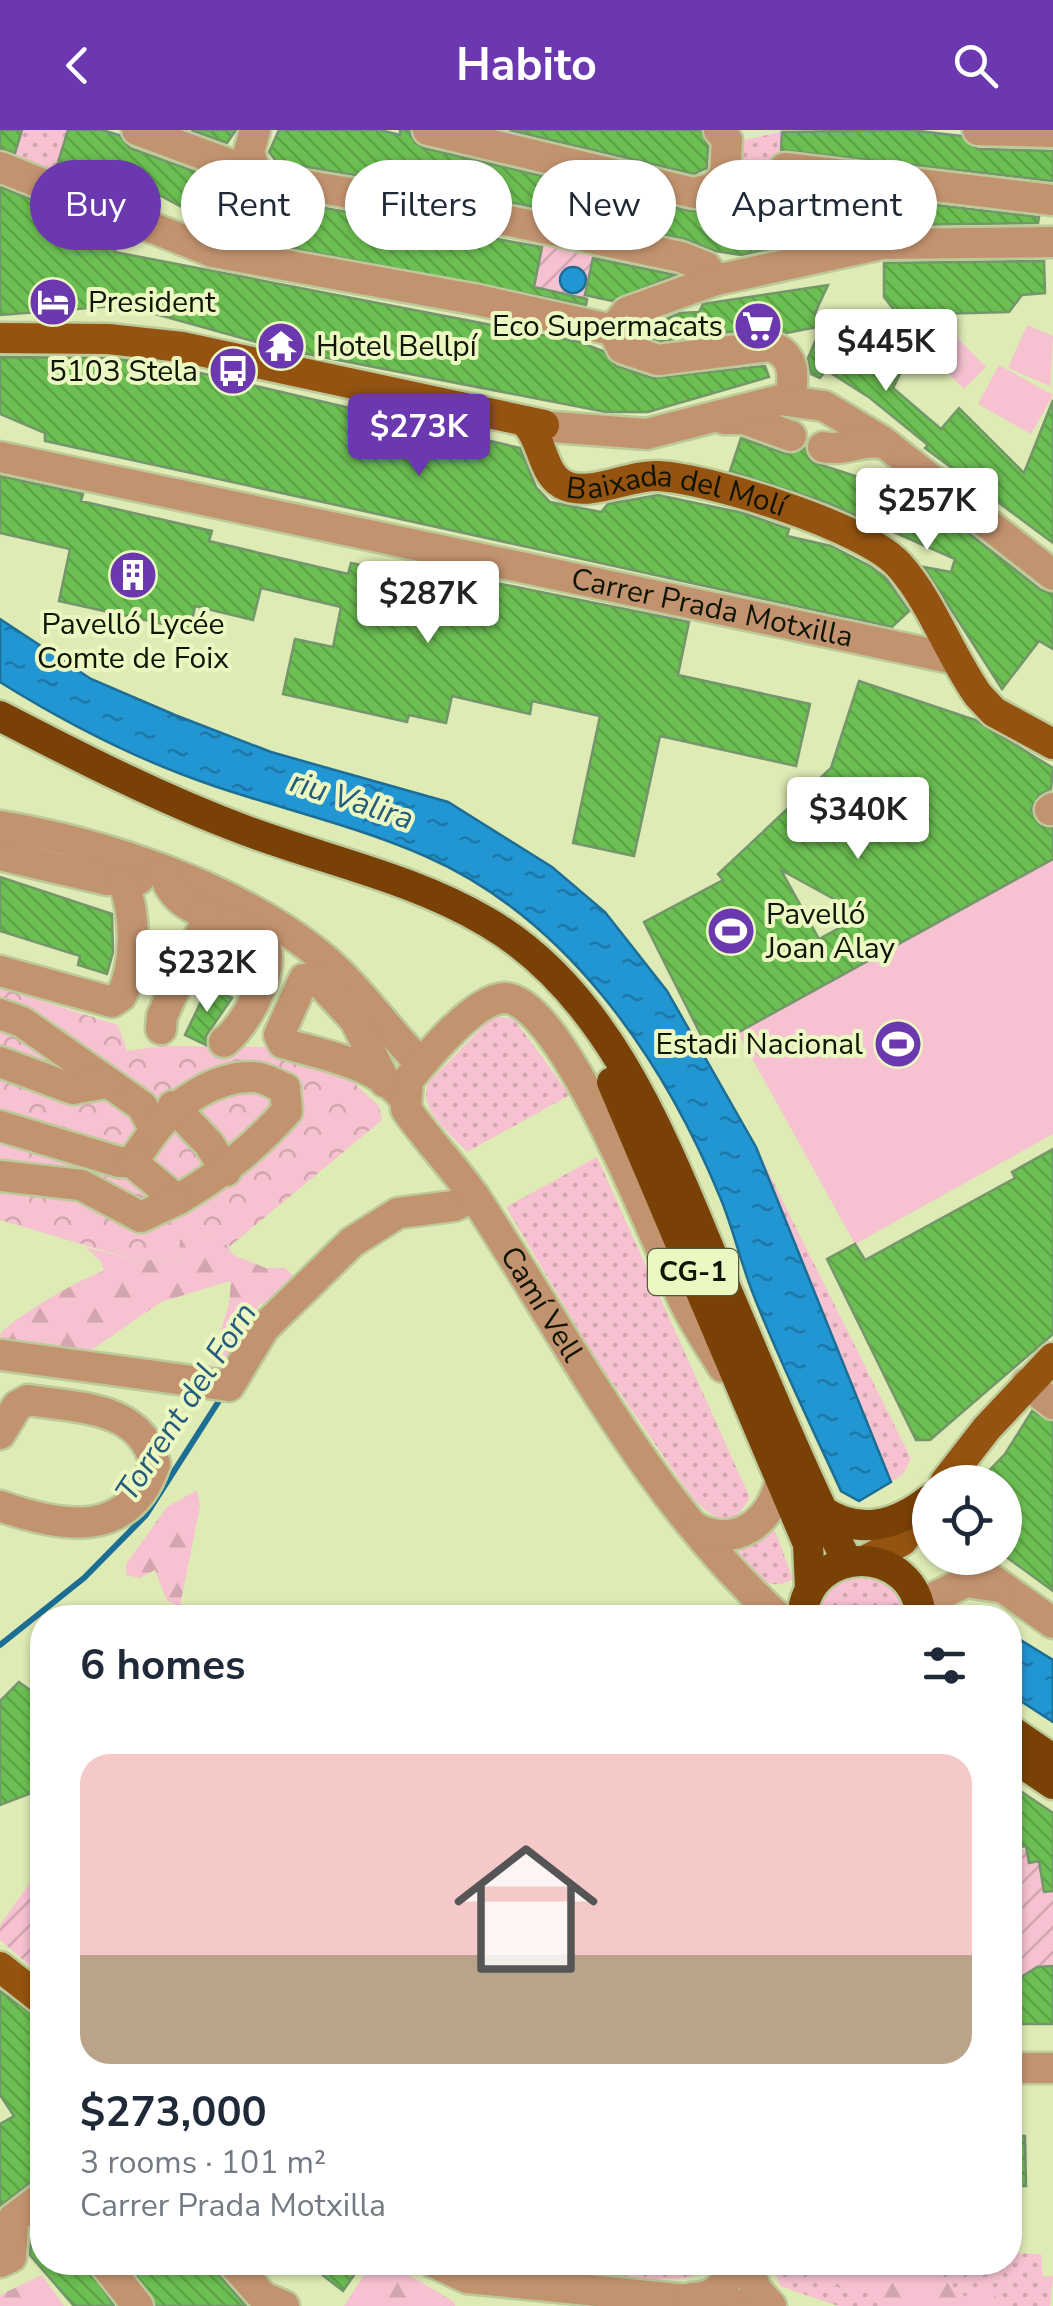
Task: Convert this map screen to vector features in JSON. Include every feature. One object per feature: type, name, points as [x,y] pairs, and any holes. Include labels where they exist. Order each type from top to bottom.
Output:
[{"type":"highway","name":"CG-1","points":[[0,716],[98,769],[219,819],[441,898],[492,924],[543,967],[614,1051],[668,1151],[821,1510],[864,1558]]},
{"type":"highway","name":"CG-1","points":[[543,967],[571,1005],[611,1080],[808,1544],[806,1601]]},
{"type":"highway","points":[[821,1510],[838,1522],[876,1526],[912,1513]]},
{"type":"highway","points":[[806,1601],[829,1568],[864,1558],[893,1568],[918,1603]]},
{"type":"highway","points":[[1022,1738],[1053,1759]]},
{"type":"highway","points":[[1022,1763],[1053,1784]]},
{"type":"main road","points":[[0,321],[122,332],[541,434]]},
{"type":"main road","points":[[0,338],[108,339],[182,347]]},
{"type":"main road","name":"Baixada del Molí","points":[[541,434],[554,475],[572,487],[588,489],[635,476],[673,477],[737,492],[872,544],[901,567],[954,660],[994,712],[1053,744]]},
{"type":"main road","points":[[959,1465],[1027,1383],[1053,1358]]},
{"type":"main road","points":[[864,1558],[902,1540],[912,1527]]},
{"type":"main road","points":[[915,1575],[918,1603]]},
{"type":"main road","points":[[0,1967],[30,1991]]},
{"type":"street","points":[[137,130],[218,160]]},
{"type":"street","points":[[252,160],[249,152],[255,130]]},
{"type":"street","points":[[428,130],[694,194],[714,188],[725,176],[727,140],[719,130]]},
{"type":"street","points":[[978,130],[1053,132]]},
{"type":"street","points":[[0,167],[213,252],[442,293],[613,330]]},
{"type":"street","points":[[937,186],[1053,200]]},
{"type":"street","points":[[325,187],[681,257],[706,267],[716,280]]},
{"type":"street","points":[[613,330],[627,312],[716,280],[882,244],[1053,242]]},
{"type":"street","points":[[613,330],[622,348],[644,359],[770,346],[780,350],[794,370],[790,400]]},
{"type":"street","points":[[541,434],[634,434],[790,400],[844,414],[1053,574]]},
{"type":"street","points":[[696,422],[744,419],[791,436]]},
{"type":"street","points":[[823,447],[837,450],[864,442],[885,444]]},
{"type":"street","name":"Carrer Prada Motxilla","points":[[0,457],[954,660]]},
{"type":"street","name":"Camí Vell","points":[[0,826],[145,873],[259,917],[317,953],[405,1082],[415,1121],[474,1196],[612,1419],[694,1528],[766,1605]]},
{"type":"street","points":[[0,856],[145,873],[202,913],[261,940],[268,956],[236,1033],[224,1042]]},
{"type":"street","points":[[0,971],[112,1002],[121,996],[131,955],[131,902],[145,873]]},
{"type":"street","points":[[161,1029],[162,1016],[204,926],[202,913]]},
{"type":"street","points":[[405,1082],[486,1002],[514,999],[542,1020],[588,1093],[686,1304],[754,1416]]},
{"type":"street","points":[[0,1014],[22,1022],[106,1083],[210,1144],[226,1172]]},
{"type":"street","points":[[0,1062],[73,1089],[106,1083]]},
{"type":"street","points":[[0,1176],[30,1183],[81,1185],[142,1217],[226,1172],[287,1112],[285,1088],[254,1077],[203,1090],[164,1118],[132,1162]]},
{"type":"street","points":[[0,1126],[132,1162],[177,1200]]},
{"type":"street","points":[[2,1355],[228,1386],[264,1328],[352,1242],[398,1213],[454,1206],[474,1196]]},
{"type":"street","points":[[1027,1383],[1053,1404]]},
{"type":"street","points":[[0,1434],[17,1406],[28,1400],[89,1411],[137,1426],[150,1441],[155,1464],[136,1501],[96,1522],[64,1523],[0,1506]]},
{"type":"street","points":[[694,1528],[718,1537],[748,1531],[773,1502],[780,1478]]},
{"type":"street","name":"Camí Vell","points":[[728,1568],[768,1594],[806,1601]]},
{"type":"street","points":[[985,1575],[1053,1622]]},
{"type":"street","points":[[918,1603],[966,1582],[1002,1588]]},
{"type":"street","points":[[1022,2068],[1053,2068]]},
{"type":"street","points":[[0,2262],[10,2257],[13,2219],[30,2206]]},
{"type":"street","points":[[113,2275],[138,2306]]},
{"type":"street","points":[[244,2275],[263,2297],[284,2306]]},
{"type":"street","points":[[461,2275],[688,2298],[747,2285]]},
{"type":"green space","points":[[22,130],[68,130],[59,160],[30,160],[30,166],[13,162]]},
{"type":"green space","points":[[782,132],[778,160],[741,160],[743,140]]},
{"type":"green space","points":[[541,250],[574,250],[593,255],[585,299],[534,287]]},
{"type":"green space","points":[[944,324],[986,367],[964,389],[922,347]]},
{"type":"green space","points":[[1027,325],[1053,336],[1050,386],[1008,368]]},
{"type":"green space","points":[[999,365],[1053,395],[1031,434],[978,404]]},
{"type":"green space","name":"Estadi Nacional","points":[[1053,859],[1053,1134],[855,1244],[738,1033]]},
{"type":"green space","points":[[0,988],[118,1025],[127,1051],[162,1046],[274,1047],[333,1064],[379,1106],[382,1120],[229,1247],[223,1240],[212,1239],[191,1227],[180,1240],[178,1264],[159,1258],[142,1262],[0,1220]]},
{"type":"green space","points":[[493,1016],[514,1019],[570,1095],[467,1152],[431,1112],[426,1093],[428,1083]]},
{"type":"green space","points":[[756,1147],[911,1459],[903,1474],[891,1482]]},
{"type":"green space","points":[[597,1157],[750,1498],[735,1519],[717,1518],[693,1499],[594,1356],[506,1207]]},
{"type":"green space","points":[[191,1226],[212,1239],[223,1239],[233,1255],[266,1268],[285,1268],[304,1286],[259,1305],[230,1355],[213,1363],[229,1302],[230,1281],[161,1302],[84,1355],[6,1351],[0,1334],[7,1327],[65,1289],[104,1271],[101,1261],[85,1247],[142,1262],[159,1258],[178,1264],[180,1240]]},
{"type":"green space","points":[[197,1490],[200,1506],[180,1605],[167,1601],[155,1570],[140,1578],[126,1575],[126,1564],[167,1507]]},
{"type":"green space","points":[[771,1520],[793,1579],[783,1584],[756,1576],[725,1546]]},
{"type":"green space","points":[[854,1570],[896,1585],[903,1605],[820,1605],[827,1584]]},
{"type":"green space","points":[[1022,1849],[1027,1852],[1029,1863],[1039,1861],[1041,1870],[1053,1868],[1053,1966],[1037,1967],[1022,1976]]},
{"type":"green space","points":[[30,1882],[30,1966],[0,1940],[0,1925]]},
{"type":"green space","points":[[1022,2253],[1041,2254],[1043,2277],[1053,2276],[1050,2306],[838,2306],[780,2286],[776,2275],[1022,2275]]},
{"type":"green space","points":[[42,2275],[64,2306],[0,2306],[0,2295]]},
{"type":"green space","points":[[364,2275],[409,2275],[455,2306],[344,2306]]},
{"type":"green space","points":[[608,2275],[696,2275],[670,2279]]},
{"type":"green space","points":[[811,2275],[942,2275],[960,2298],[990,2287],[1001,2306],[888,2306],[876,2292],[844,2289]]},
{"type":"water","points":[[573,267],[582,271],[586,280],[582,289],[573,293],[564,289],[560,280],[564,271]]},
{"type":"water","name":"riu Valira","points":[[0,619],[91,679],[175,715],[271,752],[448,802],[552,867],[605,912],[667,991],[756,1147],[891,1482],[859,1501],[841,1491],[762,1316],[725,1209],[697,1145],[639,1045],[566,955],[523,916],[476,883],[425,856],[160,766],[26,698],[0,682]]},
{"type":"water","points":[[1022,1641],[1053,1660],[1053,1722],[1022,1702]]},
{"type":"building","points":[[0,130],[22,130],[15,153],[0,149]]},
{"type":"building","points":[[68,130],[103,130],[119,135],[130,148],[181,167],[181,207],[161,196],[161,160],[59,160]]},
{"type":"building","points":[[191,130],[236,130],[227,143]]},
{"type":"building","points":[[279,130],[380,130],[400,135],[400,130],[410,130],[415,143],[424,148],[475,160],[345,160],[345,173],[325,170],[325,160],[275,160],[269,152]]},
{"type":"building","points":[[509,130],[701,130],[708,146],[707,160],[696,160],[694,174],[676,170],[676,160],[635,160]]},
{"type":"building","points":[[911,130],[961,136],[978,149],[1053,151],[1053,181],[937,168],[937,160],[869,160],[781,150],[782,132]]},
{"type":"building","points":[[512,169],[532,174],[532,207],[512,203]]},
{"type":"building","points":[[0,187],[30,199],[30,250],[115,250],[579,342],[603,351],[616,366],[652,378],[765,366],[769,377],[648,412],[606,412],[281,349],[141,310],[115,310],[115,306],[0,315]]},
{"type":"building","points":[[937,205],[1039,217],[1038,223],[937,224]]},
{"type":"building","points":[[325,208],[345,212],[345,250],[512,250],[512,242],[532,245],[532,250],[541,250],[534,287],[587,299],[586,305],[301,250],[325,250]]},
{"type":"building","points":[[676,208],[696,210],[696,243],[676,237]]},
{"type":"building","points":[[712,250],[764,250],[741,255]]},
{"type":"building","points":[[593,258],[675,275],[612,301],[585,295]]},
{"type":"building","points":[[1044,261],[1045,293],[1022,295],[1009,312],[898,315],[884,297],[884,263]]},
{"type":"building","points":[[828,285],[815,313],[883,343],[894,331],[907,360],[893,388],[941,429],[959,408],[1024,473],[1053,400],[1053,543],[925,448],[928,445],[870,398],[826,370],[820,378],[811,374],[808,358],[822,326],[787,333],[768,327],[660,341],[635,332],[680,313],[699,312],[703,304]]},
{"type":"building","points":[[0,357],[107,358],[162,364],[520,448],[536,487],[550,502],[601,512],[608,504],[658,495],[743,513],[789,529],[787,536],[831,546],[870,566],[886,578],[909,611],[892,627],[45,441],[45,433],[0,414]]},
{"type":"building","points":[[741,438],[786,454],[805,448],[812,462],[886,486],[892,473],[1041,590],[1053,593],[1053,649],[1039,641],[1002,689],[924,567],[951,572],[955,559],[828,503],[730,471]]},
{"type":"building","points":[[0,476],[83,494],[81,501],[212,531],[209,541],[348,574],[351,563],[436,581],[434,591],[477,601],[482,580],[689,622],[678,675],[810,704],[796,766],[660,736],[634,856],[573,843],[600,716],[532,701],[530,714],[452,696],[446,723],[409,715],[407,722],[283,694],[295,639],[333,647],[341,607],[261,588],[253,620],[195,606],[190,630],[59,601],[70,549],[0,533]]},
{"type":"building","points":[[859,681],[975,720],[1053,768],[1051,789],[1039,795],[1031,810],[1041,826],[1053,828],[1053,859],[708,1049],[644,922],[723,880],[718,874],[831,768]],"holes":[[[781,870],[863,915],[819,939]]]},
{"type":"building","points":[[0,877],[112,914],[113,952],[107,974],[78,965],[80,956],[0,931]]},
{"type":"building","points":[[208,987],[232,998],[206,1036],[206,1045],[185,1035]]},
{"type":"building","points":[[1053,1149],[1053,1334],[930,1440],[916,1440],[827,1259],[855,1244],[865,1260],[1015,1178],[1012,1172]]},
{"type":"building","points":[[1032,1411],[1053,1422],[1053,1591],[1022,1568],[1022,1465],[994,1465]]},
{"type":"building","points":[[19,1682],[30,1690],[30,1793],[0,1805],[0,1701]]},
{"type":"building","points":[[1022,1792],[1053,1813],[1053,1891],[1044,1892],[1039,1861],[1029,1863],[1026,1846],[1022,1847]]},
{"type":"building","points":[[1053,1966],[1053,2024],[1022,2024],[1022,1976],[1037,1967]]},
{"type":"building","points":[[0,1991],[30,2012],[30,2183],[0,2206],[0,2124],[14,2116],[0,2095]]},
{"type":"building","points":[[1022,2136],[1025,2136],[1026,2186],[1022,2186]]},
{"type":"building","points":[[47,2275],[94,2275],[114,2306],[74,2306]]},
{"type":"building","points":[[136,2275],[219,2275],[246,2306],[156,2306]]},
{"type":"building","points":[[323,2275],[354,2275],[343,2291]]},
{"type":"waterway","name":"Torrent del Forn","points":[[50,1605],[84,1578],[146,1515],[224,1393]]},
{"type":"waterway","name":"Torrent del Forn","points":[[0,1645],[30,1621]]},
{"type":"place","name":"President","points":[[53,302]]},
{"type":"place","name":"Eco Supermacats","points":[[758,326]]},
{"type":"place","name":"Hotel Bellpí","points":[[281,346]]},
{"type":"place","name":"5103 Stela","points":[[233,371]]},
{"type":"place","name":"Pavelló Lycée Comte de Foix","points":[[133,575]]},
{"type":"place","name":"Pavelló Joan Alay","points":[[731,931]]},
{"type":"place","name":"Estadi Nacional","points":[[898,1044]]}]
